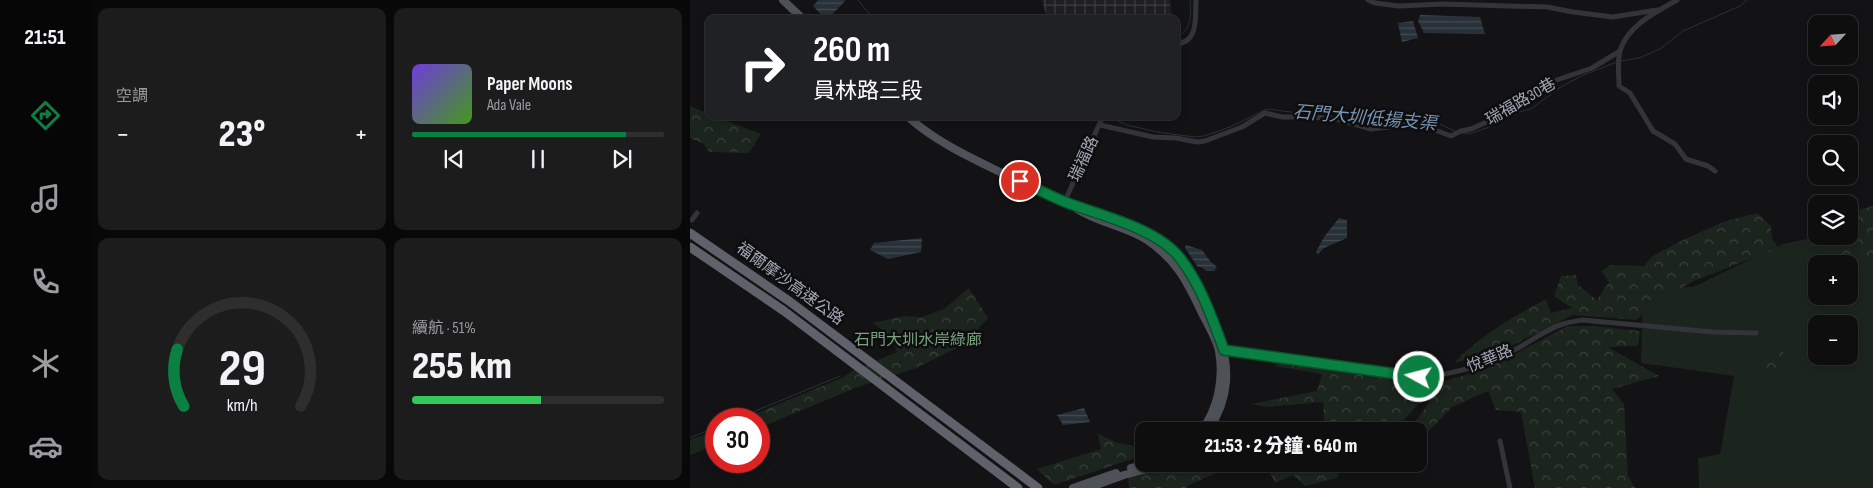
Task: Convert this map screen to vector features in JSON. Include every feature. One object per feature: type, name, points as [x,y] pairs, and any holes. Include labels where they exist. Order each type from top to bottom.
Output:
[{"type":"highway","name":"福爾摩沙高速公路","points":[[690,233],[790,300],[1038,488]]},
{"type":"highway","name":"福爾摩沙高速公路","points":[[690,247],[784,311],[1018,488]]},
{"type":"main road","points":[[783,0],[799,15]]},
{"type":"main road","points":[[912,120],[926,132],[964,156],[1065,201],[1133,226],[1174,253],[1195,280],[1222,350],[1226,376],[1224,396],[1214,422]]},
{"type":"main road","points":[[1208,422],[1216,403],[1222,350]]},
{"type":"main road","points":[[1075,487],[1135,467]]},
{"type":"main road","points":[[1088,488],[1135,472]]},
{"type":"street","points":[[1180,43],[1188,41],[1193,34],[1196,0]]},
{"type":"street","points":[[1368,0],[1375,3],[1399,6],[1443,4],[1547,7],[1613,17],[1657,10]]},
{"type":"street","points":[[1677,0],[1657,10],[1634,29],[1620,52],[1619,86],[1630,92],[1653,131],[1675,144],[1686,160],[1708,166],[1716,171]]},
{"type":"street","name":"瑞福路30巷","points":[[1100,125],[1153,137],[1176,138],[1197,142],[1206,141],[1242,127],[1266,113],[1282,117],[1337,119],[1371,129],[1404,125],[1424,126],[1451,136],[1490,121],[1551,82],[1592,68],[1620,52]]},
{"type":"street","name":"瑞福路","points":[[1065,201],[1102,120]]},
{"type":"street","points":[[692,220],[697,213]]},
{"type":"street","name":"悅華路","points":[[1222,350],[1419,377],[1442,376],[1490,362],[1563,324],[1582,320],[1713,332],[1756,333]]},
{"type":"street","points":[[1500,441],[1510,488]]},
{"type":"shaded area","points":[[818,0],[845,0],[832,15],[821,15],[813,6]]},
{"type":"shaded area","points":[[1042,0],[1170,0],[1172,15],[1046,15]]},
{"type":"shaded area","points":[[1420,15],[1480,17],[1485,34],[1424,33],[1418,21]]},
{"type":"shaded area","points":[[1413,21],[1418,38],[1402,42],[1398,23]]},
{"type":"shaded area","points":[[1339,218],[1347,220],[1347,238],[1324,248],[1318,254],[1316,252],[1324,237]]},
{"type":"shaded area","points":[[922,238],[921,252],[888,259],[870,250],[874,243]]},
{"type":"shaded area","points":[[1186,245],[1202,250],[1217,267],[1214,271],[1206,271],[1202,267],[1198,267],[1185,248]]},
{"type":"shaded area","points":[[1084,408],[1090,422],[1063,425],[1057,415]]},
{"type":"green space","points":[[690,106],[705,112],[705,120],[724,120],[761,134],[749,153],[709,152],[704,144],[690,138]]},
{"type":"green space","points":[[1873,206],[1873,259],[1858,257],[1858,255],[1836,254],[1834,245],[1858,245],[1858,210]]},
{"type":"green space","points":[[1757,213],[1771,226],[1772,239],[1779,248],[1694,281],[1650,305],[1637,320],[1573,315],[1499,352],[1454,363],[1475,344],[1509,320],[1546,299],[1551,313],[1572,308],[1554,296],[1561,276],[1576,275],[1578,285],[1597,300],[1609,282],[1601,271],[1610,265],[1644,266],[1651,257],[1681,241],[1723,222]]},
{"type":"green space","points":[[1858,236],[1873,236],[1873,488],[1699,488],[1698,458],[1720,454],[1734,376],[1641,363],[1643,286],[1693,287],[1783,244],[1808,239],[1808,245],[1858,245]]},
{"type":"green space","name":"石門大圳水岸綠廊","points":[[969,288],[988,318],[963,345],[916,368],[855,388],[770,423],[769,408],[844,377],[852,371],[897,352],[893,339],[873,323],[903,316],[922,317],[944,309]]},
{"type":"green space","points":[[1568,326],[1595,326],[1640,331],[1638,346],[1608,347],[1659,376],[1612,389],[1624,404],[1628,476],[1635,488],[1535,488],[1521,412],[1496,410],[1488,391],[1452,407],[1429,431],[1427,430],[1427,422],[1415,422],[1445,381],[1484,370]]},
{"type":"green space","points":[[1771,346],[1784,348],[1782,362],[1776,371],[1765,370]]},
{"type":"green space","points":[[1285,361],[1436,379],[1422,400],[1402,422],[1324,422],[1323,402],[1267,407],[1251,404],[1317,391],[1322,374],[1274,366]]},
{"type":"green space","points":[[705,434],[705,449],[690,455],[690,440]]},
{"type":"green space","points":[[1098,434],[1118,443],[1135,446],[1135,458],[1054,485],[1037,469],[1101,449]]},
{"type":"green space","points":[[1140,472],[1218,472],[1186,488],[1129,488],[1128,476]]},
{"type":"green space","points":[[1270,472],[1339,472],[1337,478],[1305,486],[1293,475],[1275,483]]},
{"type":"waterway","name":"石門大圳低揚支渠","points":[[858,0],[870,15]]},
{"type":"waterway","points":[[1180,35],[1188,27],[1190,0]]},
{"type":"waterway","name":"石門大圳低揚支渠","points":[[1621,61],[1639,58],[1660,49],[1683,31],[1740,6],[1747,0]]},
{"type":"waterway","name":"石門大圳低揚支渠","points":[[1462,133],[1468,134],[1487,128],[1510,114],[1531,109],[1559,88],[1581,76],[1617,62]]},
{"type":"waterway","name":"石門大圳低揚支渠","points":[[1115,120],[1127,125],[1157,132],[1195,137],[1204,136],[1230,127],[1267,109],[1306,114]]},
{"type":"waterway","name":"石門大圳低揚支渠","points":[[1344,119],[1377,123],[1402,120],[1437,123],[1455,131]]},
{"type":"waterway","points":[[763,408],[840,376]]},
{"type":"waterway","points":[[690,438],[705,432]]},
{"type":"route","points":[[1020,181],[1065,201],[1133,226],[1170,248],[1179,257],[1195,280],[1224,350],[1419,377]]}]
